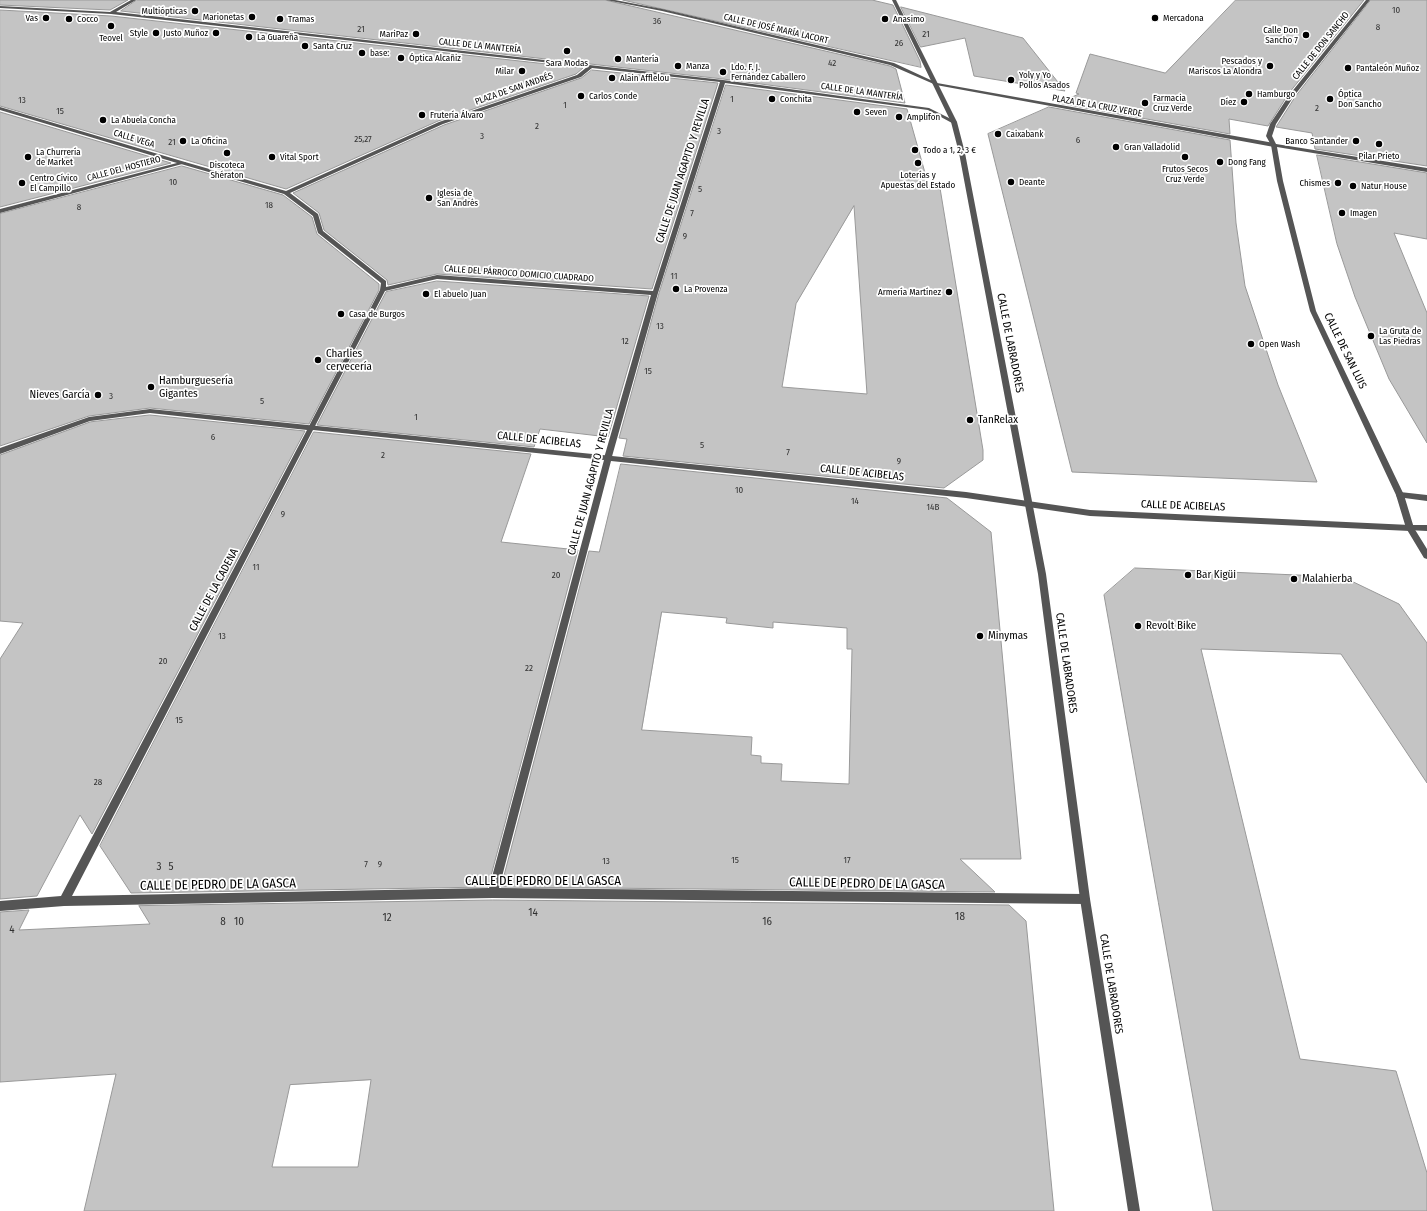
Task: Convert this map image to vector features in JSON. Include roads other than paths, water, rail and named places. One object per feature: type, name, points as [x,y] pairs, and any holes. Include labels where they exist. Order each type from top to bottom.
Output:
[{"type":"street","points":[[111,14],[134,0]]},
{"type":"street","name":"CALLE DE JOSÉ MARÍA LACORT","points":[[608,0],[662,10],[892,64],[936,84]]},
{"type":"street","points":[[894,0],[954,122]]},
{"type":"street","name":"CALLE DE DON SANCHO","points":[[1274,145],[1269,136],[1273,124],[1292,95],[1368,0]]},
{"type":"street","name":"CALLE DE LA MANTERÍA","points":[[0,7],[111,14],[723,81],[930,109],[954,122]]},
{"type":"street","name":"PLAZA DE SAN ANDRÉS","points":[[286,193],[441,123],[579,76],[591,66]]},
{"type":"street","name":"CALLE DE JUAN AGAPITO Y REVILLA","points":[[493,893],[608,458],[655,293],[723,81]]},
{"type":"street","name":"PLAZA DE LA CRUZ VERDE","points":[[936,84],[1274,145],[1427,170]]},
{"type":"street","name":"CALLE VEGA","points":[[0,108],[286,193],[316,215],[320,232],[384,282],[383,290]]},
{"type":"street","name":"CALLE DE LABRADORES","points":[[954,122],[965,168],[1042,574],[1086,899],[1134,1211]]},
{"type":"street","name":"CALLE DE SAN LUIS","points":[[1274,145],[1280,181],[1313,311],[1400,495],[1410,528],[1427,556]]},
{"type":"street","name":"CALLE DEL HOSTIERO","points":[[0,212],[184,163]]},
{"type":"street","name":"CALLE DEL PÁRROCO DOMICIO CUADRADO","points":[[383,290],[436,277],[655,293]]},
{"type":"street","name":"CALLE DE LA CADENA","points":[[64,901],[383,290]]},
{"type":"street","name":"CALLE DE ACIBELAS","points":[[0,451],[89,419],[150,411],[1028,503],[1090,513],[1427,528]]},
{"type":"street","points":[[1400,495],[1427,498]]},
{"type":"street","name":"CALLE DE PEDRO DE LA GASCA","points":[[0,906],[64,901],[493,893],[1086,899]]},
{"type":"place","name":"Multiópticas","points":[[195,11]]},
{"type":"place","name":"Marionetas","points":[[252,17]]},
{"type":"place","name":"Vas","points":[[46,18]]},
{"type":"place","name":"Mercadona","points":[[1155,18]]},
{"type":"place","name":"Cocco","points":[[69,19]]},
{"type":"place","name":"Tramas","points":[[280,19]]},
{"type":"place","name":"Anasimo","points":[[885,19]]},
{"type":"place","name":"Teovel","points":[[111,26]]},
{"type":"place","name":"Style","points":[[156,33]]},
{"type":"place","name":"Justo Muñoz","points":[[216,33]]},
{"type":"place","name":"MariPaz","points":[[416,34]]},
{"type":"place","name":"Calle Don Sancho 7","points":[[1306,35]]},
{"type":"place","name":"La Guareña","points":[[249,37]]},
{"type":"place","name":"Santa Cruz","points":[[305,46]]},
{"type":"place","name":"Sara Modas","points":[[567,51]]},
{"type":"place","name":"base:","points":[[362,53]]},
{"type":"place","name":"Óptica Alcañiz","points":[[401,58]]},
{"type":"place","name":"Mantería","points":[[618,59]]},
{"type":"place","name":"Manza","points":[[678,66]]},
{"type":"place","name":"Pescados y Mariscos La Alondra","points":[[1270,66]]},
{"type":"place","name":"Pantaleón Muñoz","points":[[1348,68]]},
{"type":"place","name":"Milar","points":[[522,71]]},
{"type":"place","name":"Ldo. F. J. Fernández Caballero","points":[[723,72]]},
{"type":"place","name":"Alain Afflelou","points":[[612,78]]},
{"type":"place","name":"Yoly y Yo Pollos Asados","points":[[1011,80]]},
{"type":"place","name":"Hamburgo","points":[[1249,94]]},
{"type":"place","name":"Carlos Conde","points":[[581,96]]},
{"type":"place","name":"Conchita","points":[[772,99]]},
{"type":"place","name":"Óptica Don Sancho","points":[[1330,99]]},
{"type":"place","name":"Díez","points":[[1244,102]]},
{"type":"place","name":"Farmacia Cruz Verde","points":[[1145,103]]},
{"type":"place","name":"Seven","points":[[857,112]]},
{"type":"place","name":"Frutería Álvaro","points":[[422,115]]},
{"type":"place","name":"Amplifon","points":[[899,117]]},
{"type":"place","name":"La Abuela Concha","points":[[103,120]]},
{"type":"place","name":"Caixabank","points":[[998,134]]},
{"type":"place","name":"La Oficina","points":[[183,141]]},
{"type":"place","name":"Banco Santander","points":[[1356,141]]},
{"type":"place","name":"Pilar Prieto","points":[[1379,144]]},
{"type":"place","name":"Gran Valladolid","points":[[1116,147]]},
{"type":"place","name":"Todo a 1, 2, 3 €","points":[[915,150]]},
{"type":"place","name":"Discoteca Shératon","points":[[227,153]]},
{"type":"place","name":"La Churrería de Market","points":[[28,157]]},
{"type":"place","name":"Vital Sport","points":[[272,157]]},
{"type":"place","name":"Frutos Secos Cruz Verde","points":[[1185,157]]},
{"type":"place","name":"Dong Fang","points":[[1220,162]]},
{"type":"place","name":"Loterías y Apuestas del Estado","points":[[918,163]]},
{"type":"place","name":"Deante","points":[[1011,182]]},
{"type":"place","name":"Centro Cívico El Campillo","points":[[22,183]]},
{"type":"place","name":"Chismes","points":[[1338,183]]},
{"type":"place","name":"Natur House","points":[[1353,186]]},
{"type":"place","name":"Iglesia de San Andrés","points":[[429,198]]},
{"type":"place","name":"Imagen","points":[[1342,213]]},
{"type":"place","name":"La Provenza","points":[[676,289]]},
{"type":"place","name":"Armería Martínez","points":[[949,292]]},
{"type":"place","name":"El abuelo Juan","points":[[426,294]]},
{"type":"place","name":"Casa de Burgos","points":[[341,314]]},
{"type":"place","name":"La Gruta de Las Piedras","points":[[1371,336]]},
{"type":"place","name":"Open Wash","points":[[1251,344]]},
{"type":"place","name":"Charlies cervecería","points":[[318,360]]},
{"type":"place","name":"Hamburguesería Gigantes","points":[[151,387]]},
{"type":"place","name":"Nieves García","points":[[98,395]]},
{"type":"place","name":"TanRelax","points":[[970,420]]},
{"type":"place","name":"Bar Kigüi","points":[[1188,575]]},
{"type":"place","name":"Malahierba","points":[[1294,579]]},
{"type":"place","name":"Revolt Bike","points":[[1138,626]]},
{"type":"place","name":"Minymas","points":[[980,636]]}]
